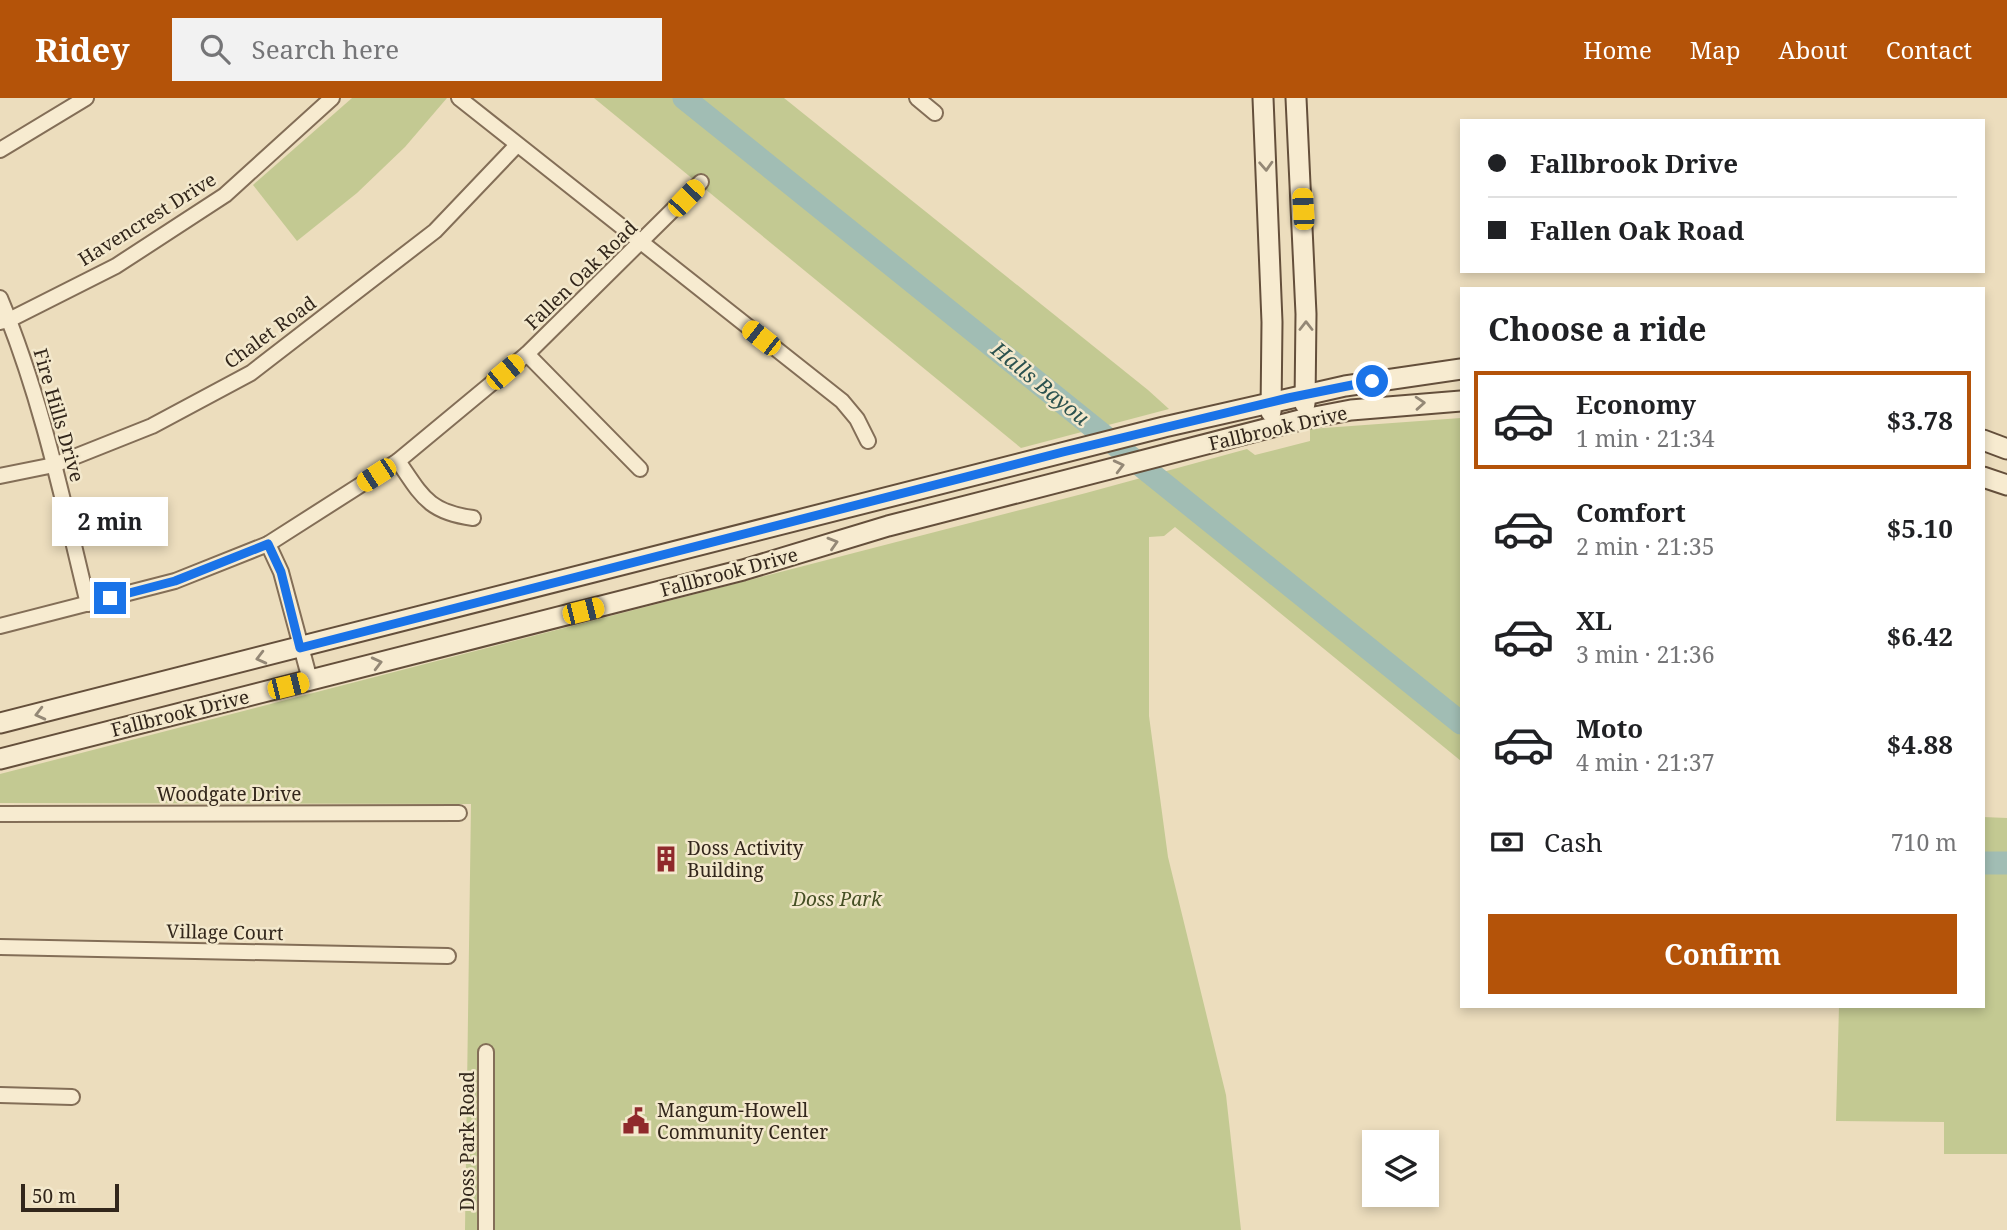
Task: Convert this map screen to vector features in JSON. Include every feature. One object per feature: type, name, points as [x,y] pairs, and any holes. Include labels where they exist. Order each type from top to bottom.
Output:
[{"type":"main road","points":[[1263,98],[1272,308],[1271,428]]},
{"type":"main road","points":[[1296,98],[1306,314],[1304,419]]},
{"type":"main road","name":"Fallbrook Drive","points":[[4,722],[1164,427],[1305,394],[1400,376],[1460,369]]},
{"type":"main road","name":"Fallbrook Drive","points":[[8,757],[743,570],[888,526],[1304,419],[1351,410],[1460,401]]},
{"type":"main road","points":[[1985,441],[2007,449]]},
{"type":"main road","points":[[1985,478],[2007,485]]},
{"type":"main road","points":[[882,498],[888,526]]},
{"type":"main road","points":[[596,572],[604,605]]},
{"type":"main road","points":[[4,722],[8,757]]},
{"type":"street","points":[[0,150],[86,98]]},
{"type":"street","name":"Havencrest Drive","points":[[5,321],[116,266],[225,195],[332,98]]},
{"type":"street","points":[[459,98],[842,401],[857,419],[868,441]]},
{"type":"street","points":[[917,98],[935,113]]},
{"type":"street","name":"Chalet Road","points":[[0,476],[54,466],[152,426],[251,373],[435,231],[517,145]]},
{"type":"street","name":"Fallen Oak Road","points":[[0,626],[175,581],[268,544],[398,461],[527,354],[701,183]]},
{"type":"street","name":"Fire Hills Drive","points":[[0,298],[5,321],[35,394],[88,604]]},
{"type":"street","points":[[527,354],[640,469]]},
{"type":"street","points":[[398,461],[430,504],[443,512],[473,518]]},
{"type":"street","points":[[268,544],[281,572],[310,680]]},
{"type":"street","name":"Woodgate Drive","points":[[0,814],[459,813]]},
{"type":"street","name":"Village Court","points":[[0,947],[449,956]]},
{"type":"street","name":"Doss Park Road","points":[[486,1052],[486,1230]]},
{"type":"street","points":[[0,1095],[72,1097]]},
{"type":"green space","points":[[352,98],[447,98],[405,147],[357,193],[297,241],[253,185]]},
{"type":"green space","points":[[594,98],[784,98],[1169,409],[1021,448]]},
{"type":"green space","name":"Doss Park","points":[[1460,418],[1460,760],[1175,527],[1164,536],[1149,537],[1149,716],[1168,857],[1226,1095],[1241,1230],[465,1230],[471,804],[0,803],[0,774],[1247,449],[1255,455],[1310,441],[1310,429]]},
{"type":"green space","points":[[1985,817],[2007,818],[2007,1154],[1944,1154],[1944,1122],[1836,1121],[1839,1008],[1985,1008]]},
{"type":"waterway","name":"Halls Bayou","points":[[684,98],[1460,722]]},
{"type":"waterway","name":"Halls Bayou","points":[[1985,863],[2007,863]]},
{"type":"place","name":"Doss Activity Building","points":[[666,859]]},
{"type":"place","name":"Mangum-Howell Community Center","points":[[636,1121]]},
{"type":"route","points":[[110,598],[175,581],[268,544],[281,572],[300,648],[1063,452],[1288,398],[1372,381]]}]
